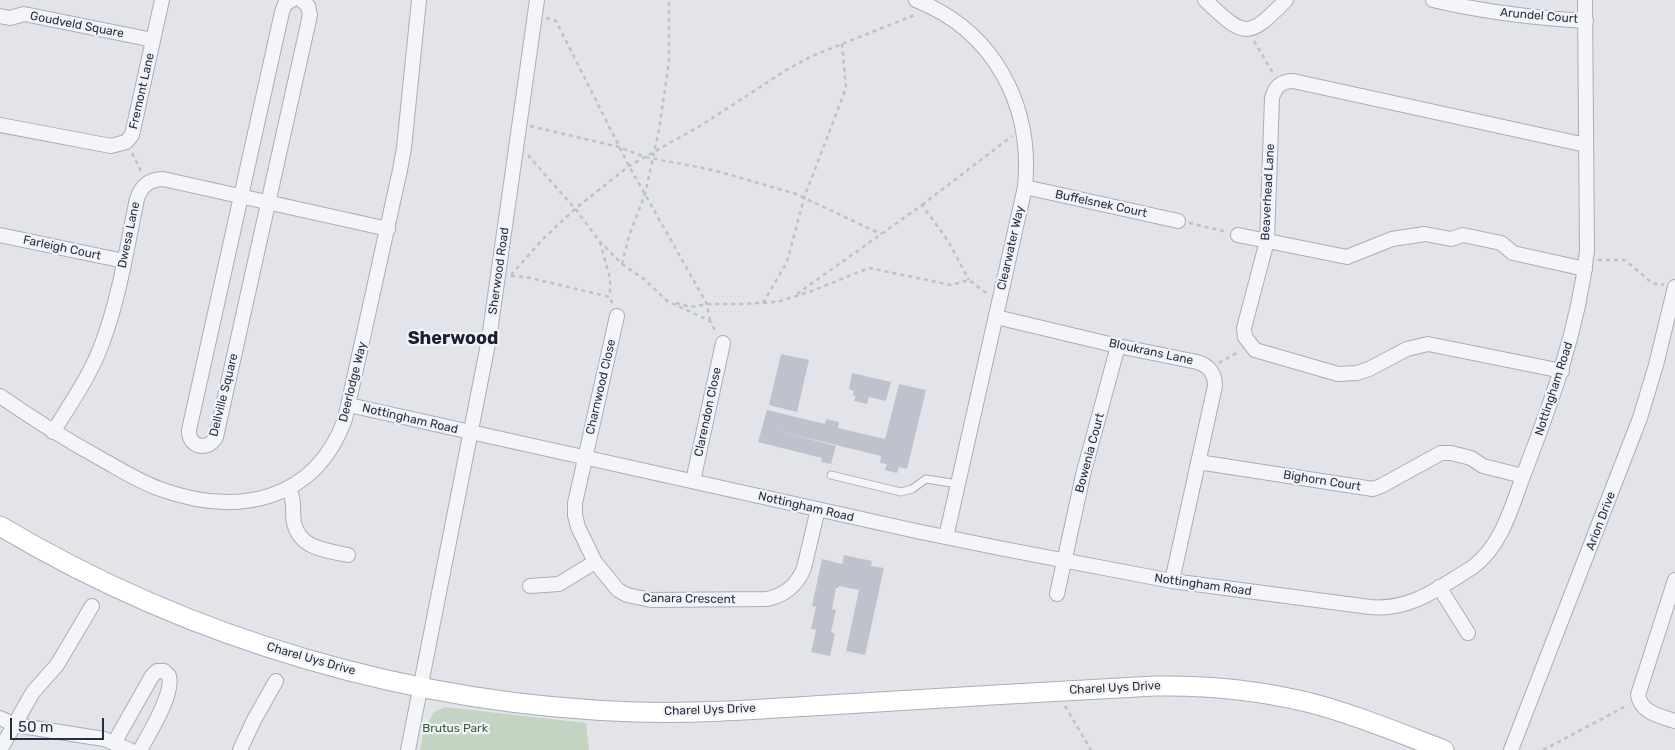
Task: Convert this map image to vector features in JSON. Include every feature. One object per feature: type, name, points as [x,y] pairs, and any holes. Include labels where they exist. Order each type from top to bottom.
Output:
[{"type":"main road","name":"Charel Uys Drive","points":[[0,526],[108,584],[247,640],[318,662],[420,686],[505,701],[565,708],[656,712],[736,710],[1179,685],[1248,690],[1300,701],[1337,711],[1444,750]]},
{"type":"street","name":"Fremont Lane","points":[[0,125],[111,146],[126,142],[132,135],[162,0]]},
{"type":"street","name":"Dellville Square","points":[[292,0],[283,8],[189,430],[190,438],[200,446],[208,446],[216,437],[310,15],[308,6],[301,0]]},
{"type":"street","name":"Deerlodge Way","points":[[0,396],[53,432],[144,483],[189,498],[247,501],[268,497],[289,489],[307,477],[326,457],[340,432],[349,405],[404,148],[419,0]]},
{"type":"street","name":"Clearwater Way","points":[[916,0],[934,7],[961,25],[991,55],[1017,104],[1024,132],[1027,156],[1025,187],[946,537]]},
{"type":"street","points":[[1205,0],[1228,21],[1246,29],[1256,27],[1262,23],[1286,0]]},
{"type":"street","name":"Arundel Court","points":[[1433,0],[1464,8],[1506,14],[1586,21]]},
{"type":"street","name":"Nottingham Road","points":[[349,405],[946,537],[1172,581],[1379,608],[1408,604],[1474,567],[1490,551],[1501,532],[1562,371],[1571,338],[1587,251],[1585,0]]},
{"type":"street","name":"Sherwood Road","points":[[408,750],[489,339],[504,275],[519,125],[536,7]]},
{"type":"street","name":"Goudveld Square","points":[[0,16],[10,18],[24,14],[153,40]]},
{"type":"street","points":[[1280,84],[1293,82],[1586,145]]},
{"type":"street","name":"Beaverhead Lane","points":[[1251,345],[1245,337],[1244,328],[1267,242],[1272,98],[1280,84]]},
{"type":"street","points":[[148,183],[163,179],[388,229]]},
{"type":"street","name":"Dwesa Lane","points":[[53,432],[82,384],[103,341],[124,261],[137,198],[143,187],[148,183]]},
{"type":"street","name":"Buffelsnek Court","points":[[1025,187],[1178,221]]},
{"type":"street","points":[[1238,235],[1347,258],[1392,239],[1425,234],[1451,239],[1463,235],[1501,243],[1513,253],[1585,269]]},
{"type":"street","name":"Farleigh Court","points":[[0,235],[124,261]]},
{"type":"street","name":"Arion Drive","points":[[1511,750],[1629,449],[1656,365],[1671,286]]},
{"type":"street","name":"Charnwood Close","points":[[586,458],[617,316]]},
{"type":"street","name":"Bloukrans Lane","points":[[996,317],[1118,346],[1197,362],[1209,369],[1215,380],[1215,386],[1172,581]]},
{"type":"street","name":"Clarendon Close","points":[[693,482],[723,343]]},
{"type":"street","points":[[1251,345],[1255,350],[1338,374],[1369,369],[1407,349],[1428,344],[1562,371]]},
{"type":"street","name":"Bowenia Court","points":[[1057,594],[1084,471],[1118,346]]},
{"type":"street","name":"Bighorn Court","points":[[1198,462],[1373,489],[1441,453],[1447,452],[1473,458],[1483,466],[1523,476]]},
{"type":"street","name":"Canara Crescent","points":[[586,458],[575,503],[578,527],[595,562],[618,590],[639,598],[652,600],[767,599],[784,594],[797,582],[804,568],[818,509]]},
{"type":"street","points":[[289,489],[293,496],[294,524],[301,537],[308,544],[317,548],[348,555]]},
{"type":"street","points":[[530,586],[559,584],[595,562]]},
{"type":"street","points":[[1675,580],[1638,690],[1638,700],[1647,711],[1675,721]]},
{"type":"street","points":[[1439,587],[1468,633]]},
{"type":"street","points":[[0,750],[33,692],[57,665],[92,606]]},
{"type":"street","points":[[105,744],[152,676],[157,671],[164,671],[169,676],[170,683],[160,713],[140,750]]},
{"type":"street","points":[[240,750],[276,681]]},
{"type":"street","points":[[0,718],[14,725],[130,750]]},
{"type":"lane","points":[[831,475],[901,492],[912,490],[926,479],[958,484]]},
{"type":"path","points":[[622,264],[629,236],[645,194],[654,158],[669,61],[669,0]]},
{"type":"path","points":[[536,7],[556,21],[629,166],[707,304],[710,321],[723,343]]},
{"type":"path","points":[[504,275],[575,209],[629,166],[700,126],[788,69],[812,56],[934,7]]},
{"type":"path","points":[[1246,29],[1280,84]]},
{"type":"path","points":[[763,302],[787,262],[804,198],[846,88],[842,44]]},
{"type":"path","points":[[519,125],[619,147],[644,157],[713,170],[804,198],[881,234]]},
{"type":"path","points":[[794,296],[922,205],[1016,132],[1024,132]]},
{"type":"path","points":[[126,142],[148,183]]},
{"type":"path","points":[[524,151],[575,209],[600,242],[622,264],[644,279],[667,301],[710,321]]},
{"type":"path","points":[[922,205],[948,241],[969,280],[999,303]]},
{"type":"path","points":[[1178,221],[1238,235]]},
{"type":"path","points":[[600,242],[610,278],[610,297],[617,316]]},
{"type":"path","points":[[1585,269],[1596,260],[1625,260],[1652,283],[1671,286]]},
{"type":"path","points":[[667,301],[691,307],[707,304],[777,302],[869,268],[951,285],[969,280]]},
{"type":"path","points":[[504,275],[526,277],[610,297]]},
{"type":"path","points":[[1209,369],[1251,345]]},
{"type":"path","points":[[1056,692],[1091,750]]},
{"type":"path","points":[[1543,750],[1638,700]]},
{"type":"green space","name":"Brutus Park","points":[[445,707],[586,723],[589,750],[420,750],[425,724],[427,724],[434,712]]},
{"type":"building","points":[[781,354],[809,360],[797,412],[769,405]]},
{"type":"building","points":[[852,373],[891,382],[886,401],[869,397],[867,404],[854,401],[856,396],[853,396],[854,391],[849,389]]},
{"type":"building","points":[[899,384],[926,390],[907,469],[899,467],[897,473],[885,470],[887,464],[880,463],[881,456],[770,429],[836,446],[831,464],[821,462],[822,458],[758,442],[767,410],[825,424],[826,419],[839,422],[838,428],[885,439]]},
{"type":"building","points":[[844,555],[872,561],[871,566],[884,568],[865,655],[846,651],[859,590],[839,586],[836,588],[832,609],[836,610],[831,632],[835,634],[830,656],[811,652],[816,630],[811,629],[816,607],[812,606],[822,559],[842,564]]},
{"type":"district","name":"Sherwood","points":[[453,339]]}]
